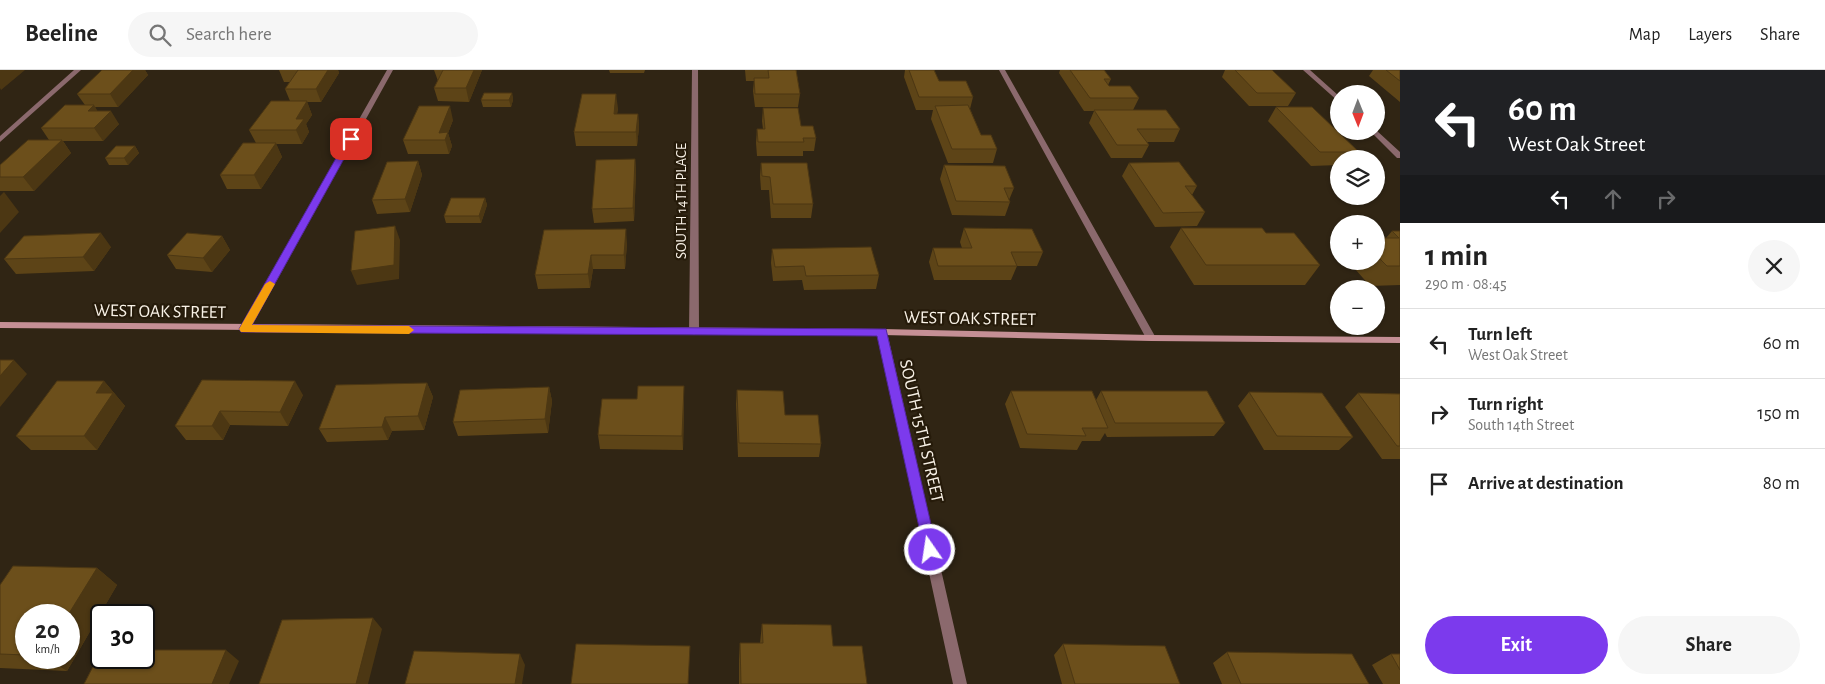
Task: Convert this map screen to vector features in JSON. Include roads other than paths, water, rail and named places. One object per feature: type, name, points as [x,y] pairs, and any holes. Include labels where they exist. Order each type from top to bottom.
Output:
[{"type":"street","points":[[0,140],[78,70]]},
{"type":"street","points":[[245,329],[390,70]]},
{"type":"street","name":"SOUTH 14TH PLACE","points":[[694,332],[695,70]]},
{"type":"street","points":[[1002,70],[1151,338]]},
{"type":"street","points":[[1306,70],[1330,92]]},
{"type":"street","points":[[1383,140],[1400,156]]},
{"type":"street","name":"WEST OAK STREET","points":[[0,325],[245,329],[882,332],[1151,338],[1400,340]]},
{"type":"street","name":"SOUTH 15TH STREET","points":[[882,332],[960,684]]}]
